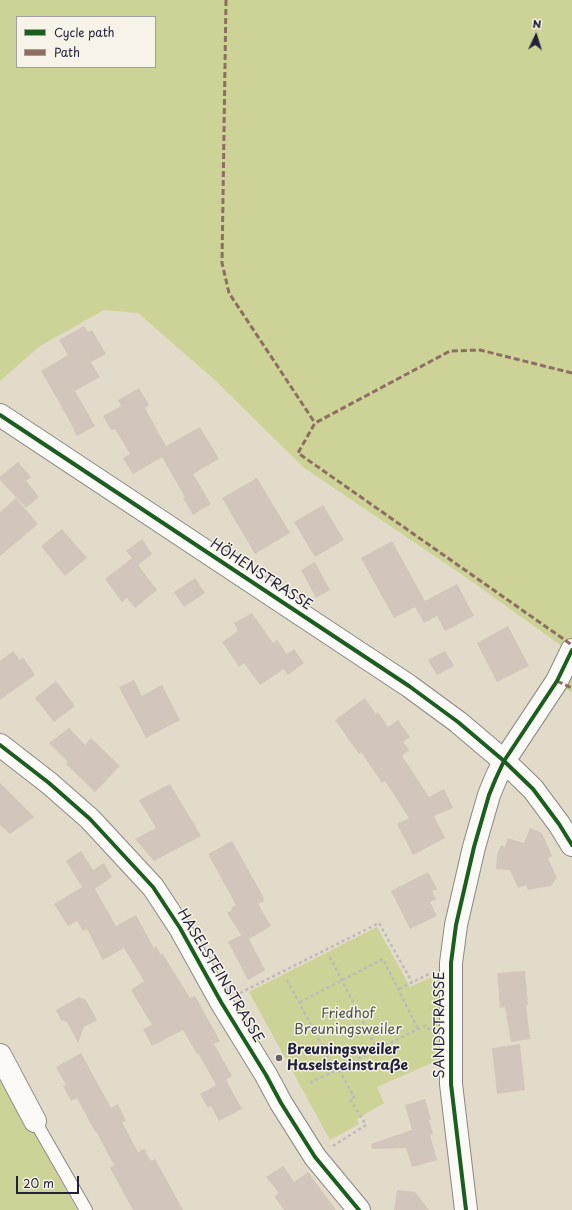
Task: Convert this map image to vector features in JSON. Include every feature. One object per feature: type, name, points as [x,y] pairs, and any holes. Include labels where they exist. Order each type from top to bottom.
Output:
[{"type":"street","name":"HÖHENSTRASSE","points":[[0,415],[409,686],[458,722],[504,761],[533,789],[559,824],[572,845]]},
{"type":"street","name":"SANDSTRASSE","points":[[466,1210],[451,1084],[451,963],[456,925],[474,846],[489,795],[504,761],[557,681],[572,650]]},
{"type":"street","name":"HASELSTEINSTRASSE","points":[[0,745],[49,783],[90,819],[153,886],[180,928],[281,1103],[315,1157],[358,1210]]},
{"type":"street","points":[[0,1055],[35,1121]]},
{"type":"lane","points":[[35,1121],[86,1210]]},
{"type":"path","points":[[222,1002],[379,923],[412,982]]},
{"type":"path","points":[[330,957],[377,1049]]},
{"type":"path","points":[[300,1002],[383,959],[418,1029]]},
{"type":"path","points":[[399,989],[432,972]]},
{"type":"path","points":[[287,980],[336,1069],[354,1097],[350,1099],[366,1125],[315,1157]]},
{"type":"path","points":[[310,1082],[425,1026],[450,1046]]},
{"type":"green space","points":[[0,0],[572,0],[572,692],[549,681],[563,647],[467,578],[303,467],[216,381],[138,313],[104,310],[40,346],[0,381]]},
{"type":"green space","name":"Friedhof Breuningsweiler","points":[[377,927],[410,987],[440,973],[441,1059],[377,1087],[384,1103],[357,1119],[359,1124],[330,1140],[249,992]]},
{"type":"green space","points":[[0,1071],[2,1074],[77,1210],[0,1210]]},
{"type":"building","points":[[84,326],[88,332],[92,330],[106,354],[91,362],[100,377],[75,391],[95,426],[77,436],[41,371],[68,355],[59,340]]},
{"type":"building","points":[[139,388],[149,405],[145,408],[166,446],[200,427],[219,459],[193,474],[211,504],[193,515],[183,498],[185,497],[162,457],[133,474],[123,458],[130,454],[115,429],[111,430],[103,416],[121,406],[118,400]]},
{"type":"building","points":[[18,462],[31,477],[26,481],[39,497],[26,508],[0,480],[0,477]]},
{"type":"building","points":[[257,478],[290,533],[255,554],[222,498]]},
{"type":"building","points":[[16,498],[38,524],[0,556],[0,512]]},
{"type":"building","points":[[323,505],[344,540],[315,557],[294,522]]},
{"type":"building","points":[[62,529],[87,558],[65,576],[41,546]]},
{"type":"building","points":[[142,539],[152,554],[138,565],[157,590],[135,608],[127,598],[122,602],[105,579],[132,558],[126,551]]},
{"type":"building","points":[[392,541],[425,601],[457,584],[474,616],[445,631],[437,616],[424,623],[415,607],[394,618],[361,558]]},
{"type":"building","points":[[315,562],[330,590],[316,598],[301,570]]},
{"type":"building","points":[[195,578],[205,593],[184,607],[174,592]]},
{"type":"building","points":[[252,613],[273,643],[277,640],[287,654],[294,649],[304,663],[288,675],[284,669],[260,685],[244,663],[239,667],[222,642],[238,631],[234,623]]},
{"type":"building","points":[[508,626],[529,666],[497,682],[477,643]]},
{"type":"building","points":[[13,651],[20,660],[23,657],[35,675],[0,700],[0,661]]},
{"type":"building","points":[[445,651],[454,666],[437,675],[428,660]]},
{"type":"building","points":[[134,680],[142,696],[162,685],[180,720],[146,738],[119,687]]},
{"type":"building","points":[[56,681],[75,706],[54,722],[35,698]]},
{"type":"building","points":[[365,698],[376,714],[378,712],[388,727],[398,720],[410,737],[403,742],[409,750],[402,756],[429,797],[444,789],[453,808],[434,816],[445,838],[413,855],[397,824],[409,818],[385,781],[382,783],[361,752],[359,754],[335,720]]},
{"type":"building","points":[[69,728],[85,745],[91,738],[120,766],[95,792],[66,764],[68,762],[49,743]]},
{"type":"building","points":[[0,783],[34,817],[10,834],[0,825]]},
{"type":"building","points":[[170,784],[201,836],[154,861],[135,839],[156,828],[139,800]]},
{"type":"building","points":[[530,828],[542,833],[552,856],[548,858],[557,878],[551,886],[528,890],[526,885],[518,888],[510,870],[496,869],[497,855],[501,845],[505,847],[508,838],[524,843]]},
{"type":"building","points":[[232,841],[264,898],[264,901],[258,904],[271,926],[249,939],[265,970],[248,980],[228,942],[241,935],[227,913],[236,905],[208,854]]},
{"type":"building","points":[[81,851],[93,870],[104,863],[112,877],[95,889],[116,926],[136,915],[154,948],[156,946],[161,955],[162,953],[190,998],[195,996],[220,1041],[214,1044],[232,1076],[221,1083],[226,1080],[242,1109],[219,1121],[211,1106],[208,1108],[200,1094],[216,1085],[183,1030],[152,1046],[143,1029],[152,1025],[131,990],[144,981],[124,948],[103,960],[87,929],[83,931],[77,921],[68,926],[54,904],[82,887],[66,861]]},
{"type":"building","points":[[428,872],[437,889],[432,891],[436,899],[430,902],[437,916],[410,929],[391,891]]},
{"type":"building","points":[[525,971],[528,1005],[526,1005],[530,1039],[511,1042],[505,1007],[500,1008],[497,973]]},
{"type":"building","points":[[79,997],[86,1000],[97,1020],[84,1027],[78,1043],[67,1022],[61,1020],[56,1010]]},
{"type":"building","points":[[520,1044],[525,1090],[497,1094],[492,1048]]},
{"type":"building","points":[[81,1053],[111,1108],[118,1104],[126,1121],[122,1122],[138,1152],[144,1149],[151,1161],[155,1159],[183,1210],[133,1210],[110,1168],[114,1165],[96,1131],[95,1132],[77,1098],[71,1101],[63,1086],[66,1085],[56,1067]]},
{"type":"building","points":[[425,1099],[431,1119],[429,1120],[433,1134],[430,1135],[437,1160],[412,1167],[406,1148],[372,1149],[371,1144],[412,1130],[405,1105]]},
{"type":"building","points":[[283,1166],[294,1182],[308,1172],[336,1210],[284,1210],[274,1196],[279,1193],[266,1177]]},
{"type":"building","points":[[397,1190],[415,1192],[429,1210],[394,1210]]},
{"type":"marked path","points":[[226,0],[222,263],[229,293],[315,423]]},
{"type":"marked path","points":[[572,373],[480,350],[450,351],[315,423],[298,453],[572,645]]},
{"type":"marked path","points":[[557,681],[572,688]]},
{"type":"cycle path","points":[[0,415],[409,686],[458,722],[504,761],[533,789],[559,824],[572,845]]},
{"type":"cycle path","points":[[466,1210],[451,1084],[451,963],[456,925],[474,847],[489,795],[496,778],[504,761],[557,681],[572,650]]},
{"type":"cycle path","points":[[0,745],[49,783],[90,819],[153,887],[180,928],[221,1002],[315,1157],[359,1210]]},
{"type":"place","name":"Breuningsweiler Haselsteinstraße","points":[[279,1058]]}]
